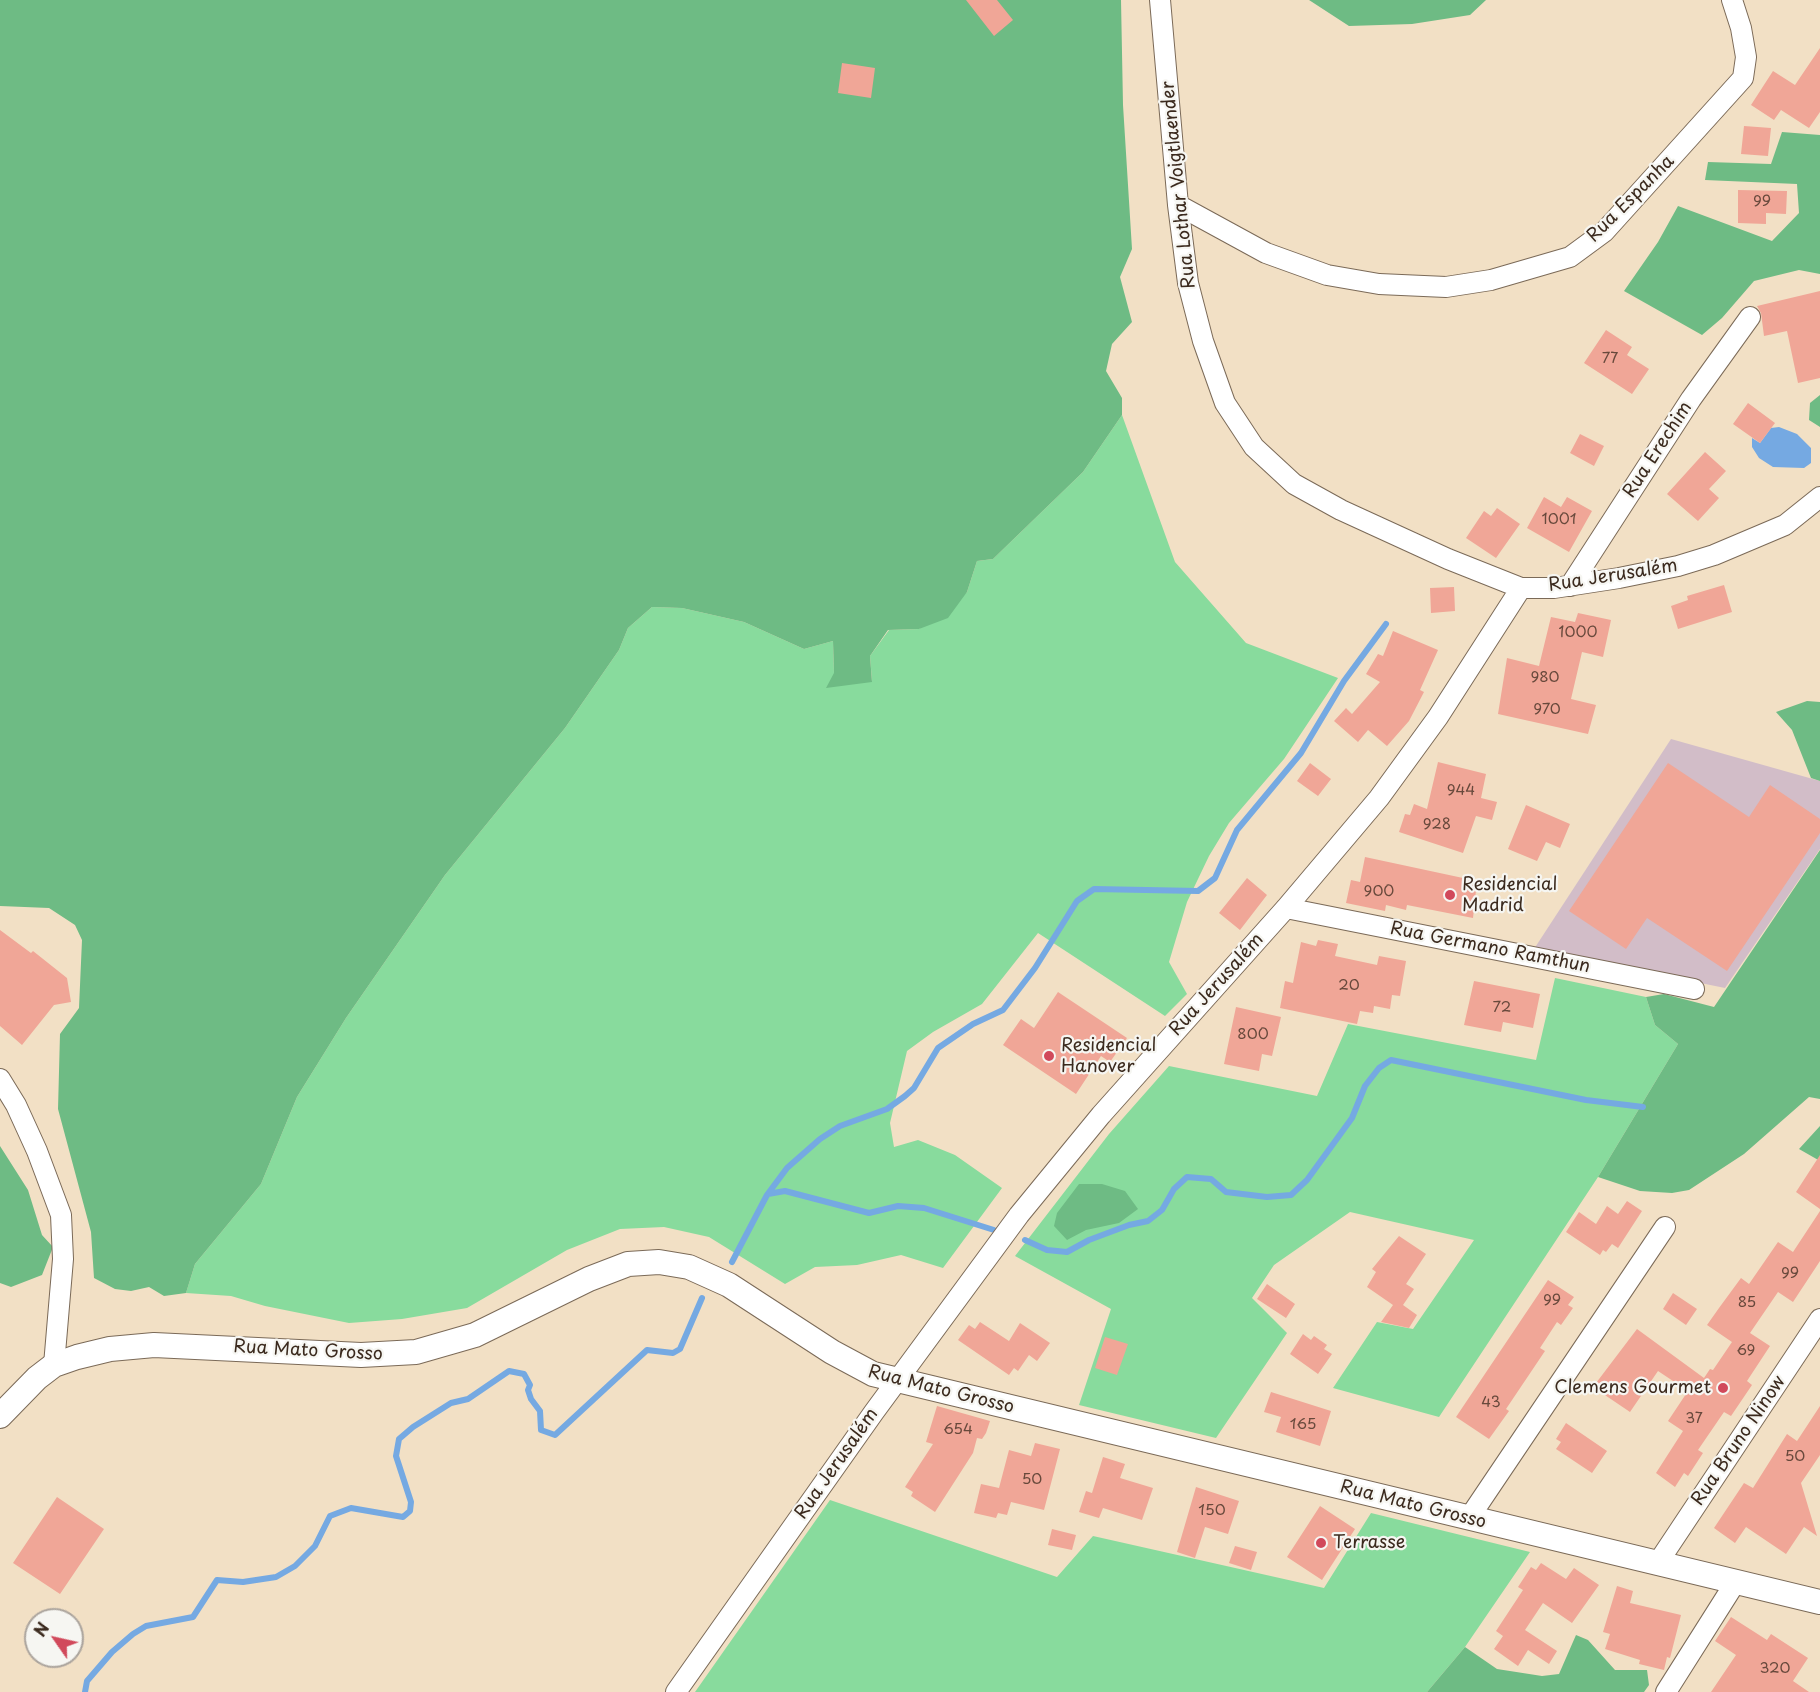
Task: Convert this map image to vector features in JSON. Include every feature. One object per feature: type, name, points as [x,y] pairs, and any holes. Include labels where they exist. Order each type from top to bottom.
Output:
[{"type":"street","name":"Rua Lothar Voigtlaender","points":[[1160,0],[1178,205],[1188,282],[1203,341],[1225,403],[1254,447],[1294,484],[1341,510],[1448,559],[1521,588]]},
{"type":"street","name":"Rua Espanha","points":[[1178,205],[1266,253],[1327,275],[1379,284],[1446,286],[1491,280],[1570,257],[1604,232],[1743,78],[1746,57],[1741,28],[1732,0]]},
{"type":"street","name":"Rua Erechim","points":[[1570,586],[1691,399],[1750,317]]},
{"type":"street","name":"Rua Jerusalém","points":[[676,1692],[897,1380],[1063,1159],[1350,833],[1406,762],[1521,588],[1570,586],[1678,566],[1714,555],[1785,525],[1820,497]]},
{"type":"street","name":"Rua Germano Ramthun","points":[[1286,908],[1694,989]]},
{"type":"street","points":[[0,1079],[16,1105],[37,1151],[61,1215],[63,1259],[54,1365],[37,1378],[0,1416]]},
{"type":"street","points":[[1468,1518],[1665,1227]]},
{"type":"street","name":"Rua Mato Grosso","points":[[54,1365],[110,1349],[154,1345],[361,1355],[416,1352],[475,1335],[608,1271],[628,1264],[659,1262],[689,1267],[729,1285],[854,1366],[897,1380],[1820,1602]]},
{"type":"street","name":"Rua Bruno Ninow","points":[[1657,1564],[1820,1319]]},
{"type":"street","points":[[1666,1692],[1736,1583]]},
{"type":"shaded area","points":[[1671,739],[1820,781],[1820,849],[1725,988],[1534,949]]},
{"type":"green space","points":[[0,0],[1121,0],[1123,105],[1132,249],[1120,277],[1132,322],[1112,344],[1106,371],[1122,398],[1122,415],[1083,472],[993,559],[977,561],[967,592],[948,618],[919,629],[888,630],[870,656],[872,682],[826,688],[834,673],[833,641],[804,649],[744,622],[682,608],[652,607],[628,628],[619,650],[565,728],[445,875],[346,1018],[297,1097],[261,1184],[195,1264],[186,1293],[164,1296],[149,1287],[131,1291],[115,1289],[94,1278],[91,1232],[58,1109],[60,1034],[79,1008],[82,940],[75,925],[49,908],[0,906]]},
{"type":"green space","points":[[1309,0],[1486,0],[1470,15],[1412,24],[1349,26]]},
{"type":"green space","points":[[1782,132],[1820,135],[1820,274],[1799,270],[1754,281],[1722,318],[1702,335],[1624,291],[1658,242],[1678,206],[1772,241],[1799,213],[1797,184],[1705,180],[1708,162],[1771,164]]},
{"type":"green space","points":[[1820,395],[1820,427],[1809,420],[1810,403]]},
{"type":"green space","points":[[1122,415],[1175,562],[1246,643],[1338,678],[1284,759],[1229,823],[1209,856],[1187,902],[1169,962],[1187,994],[1165,1016],[1038,933],[982,1004],[933,1032],[907,1051],[890,1123],[894,1147],[918,1140],[955,1155],[1002,1188],[943,1268],[901,1255],[857,1265],[815,1267],[785,1284],[709,1237],[664,1227],[620,1229],[567,1250],[467,1308],[402,1319],[349,1323],[265,1306],[231,1296],[186,1293],[195,1264],[261,1184],[297,1097],[346,1018],[445,875],[565,728],[619,650],[628,628],[652,607],[682,608],[744,622],[804,649],[833,641],[834,673],[872,681],[870,656],[889,630],[919,629],[967,592],[977,561],[993,559],[1083,472]]},
{"type":"green space","points":[[1807,701],[1820,702],[1820,781],[1811,778],[1792,730],[1776,712]]},
{"type":"green space","points":[[1820,850],[1820,1099],[1809,1097],[1744,1154],[1689,1190],[1672,1193],[1640,1191],[1598,1177],[1678,1044],[1655,1025],[1646,997],[1664,994],[1714,1007]]},
{"type":"green space","points":[[1555,978],[1646,997],[1655,1025],[1678,1044],[1598,1177],[1439,1417],[1333,1388],[1377,1322],[1413,1329],[1474,1240],[1350,1212],[1274,1265],[1252,1298],[1287,1333],[1216,1438],[1079,1405],[1111,1309],[1015,1256],[1109,1134],[1169,1066],[1317,1096],[1348,1024],[1536,1060]]},
{"type":"green space","points":[[1820,1126],[1820,1161],[1799,1149]]},
{"type":"green space","points":[[0,1146],[28,1190],[42,1235],[53,1247],[42,1275],[11,1287],[0,1283]]},
{"type":"green space","points":[[1079,1184],[1102,1184],[1125,1191],[1138,1209],[1119,1223],[1086,1230],[1067,1240],[1054,1226],[1057,1213]]},
{"type":"green space","points":[[830,1500],[1057,1577],[1093,1536],[1324,1588],[1371,1513],[1530,1552],[1465,1647],[1427,1692],[695,1692]]},
{"type":"green space","points":[[1576,1635],[1588,1640],[1615,1670],[1647,1670],[1649,1685],[1644,1692],[1427,1692],[1465,1647],[1497,1669],[1542,1676],[1559,1674]]},
{"type":"water","points":[[1779,427],[1797,434],[1811,448],[1811,463],[1804,468],[1773,467],[1759,458],[1752,447],[1752,438],[1760,443],[1771,428]]},
{"type":"building","points":[[966,0],[997,0],[1013,20],[994,36]]},
{"type":"building","points":[[1820,48],[1820,112],[1809,128],[1781,110],[1774,120],[1751,105],[1773,71],[1795,85]]},
{"type":"building","points":[[842,63],[875,68],[871,98],[838,93]]},
{"type":"building","points":[[1744,126],[1771,128],[1768,156],[1741,154]]},
{"type":"building","points":[[1738,190],[1787,191],[1786,214],[1766,213],[1766,224],[1738,223]]},
{"type":"building","points":[[1820,291],[1820,378],[1798,383],[1787,331],[1764,336],[1761,313],[1757,306]]},
{"type":"building","points":[[1606,330],[1632,347],[1627,355],[1649,369],[1632,394],[1584,363]]},
{"type":"building","points":[[1748,403],[1775,423],[1760,443],[1733,424]]},
{"type":"building","points":[[1580,434],[1604,446],[1594,466],[1570,453]]},
{"type":"building","points":[[1705,452],[1726,471],[1709,489],[1719,498],[1698,521],[1667,494]]},
{"type":"building","points":[[1544,497],[1561,507],[1567,497],[1592,511],[1569,552],[1527,528]]},
{"type":"building","points":[[1497,508],[1520,524],[1496,558],[1466,538],[1484,511],[1491,516]]},
{"type":"building","points":[[1724,585],[1732,612],[1678,629],[1671,606],[1688,600],[1687,596]]},
{"type":"building","points":[[1454,587],[1455,611],[1431,613],[1430,588]]},
{"type":"building","points":[[1578,613],[1611,620],[1603,657],[1582,652],[1571,699],[1596,705],[1588,734],[1498,714],[1507,658],[1539,666],[1551,617],[1575,622]]},
{"type":"building","points":[[1393,631],[1438,650],[1420,690],[1424,692],[1409,721],[1387,746],[1368,730],[1358,742],[1334,721],[1346,708],[1352,714],[1380,682],[1366,674],[1378,654],[1383,656]]},
{"type":"building","points":[[1438,762],[1486,774],[1481,798],[1497,802],[1492,820],[1476,816],[1463,853],[1399,832],[1405,814],[1410,815],[1414,804],[1427,809]]},
{"type":"building","points":[[1310,763],[1331,779],[1318,796],[1297,781]]},
{"type":"building","points":[[1668,763],[1749,817],[1770,785],[1820,819],[1820,833],[1727,971],[1647,918],[1626,949],[1569,911]]},
{"type":"building","points":[[1526,805],[1570,824],[1560,848],[1546,842],[1537,861],[1508,849]]},
{"type":"building","points":[[1365,857],[1477,881],[1473,918],[1407,905],[1406,910],[1386,905],[1385,911],[1346,903],[1351,880],[1360,882]]},
{"type":"building","points":[[1247,878],[1267,895],[1240,930],[1219,913]]},
{"type":"building","points":[[0,930],[31,953],[33,951],[67,978],[71,1002],[54,1005],[22,1045],[0,1026]]},
{"type":"building","points":[[1318,940],[1338,944],[1335,956],[1377,965],[1379,956],[1406,961],[1400,996],[1392,995],[1390,1009],[1374,1006],[1373,1013],[1360,1011],[1357,1024],[1280,1008],[1285,981],[1293,983],[1301,942],[1316,946]]},
{"type":"building","points":[[1474,981],[1540,994],[1533,1028],[1503,1022],[1501,1032],[1464,1025]]},
{"type":"building","points":[[1058,992],[1127,1038],[1110,1062],[1101,1056],[1076,1094],[1003,1045],[1021,1019],[1034,1028]]},
{"type":"building","points":[[1236,1007],[1281,1017],[1272,1056],[1262,1054],[1259,1071],[1224,1064]]},
{"type":"building","points":[[1820,1155],[1820,1209],[1796,1192]]},
{"type":"building","points":[[1627,1201],[1642,1211],[1618,1248],[1612,1244],[1606,1252],[1603,1250],[1600,1255],[1566,1232],[1579,1212],[1596,1224],[1607,1206],[1618,1214]]},
{"type":"building","points":[[1820,1211],[1820,1261],[1793,1302],[1778,1292],[1750,1333],[1770,1346],[1747,1381],[1752,1385],[1731,1416],[1724,1412],[1698,1450],[1703,1453],[1688,1476],[1684,1473],[1675,1487],[1656,1473],[1683,1431],[1668,1421],[1688,1391],[1658,1371],[1630,1412],[1593,1387],[1637,1329],[1704,1378],[1710,1369],[1713,1370],[1732,1342],[1707,1325],[1741,1278],[1749,1284],[1778,1242],[1793,1252]]},
{"type":"building","points":[[1399,1236],[1426,1254],[1406,1284],[1414,1289],[1403,1305],[1417,1315],[1409,1328],[1381,1322],[1393,1305],[1367,1287],[1376,1272],[1372,1269]]},
{"type":"building","points":[[1548,1280],[1574,1297],[1568,1305],[1573,1308],[1561,1325],[1557,1322],[1540,1348],[1545,1351],[1506,1409],[1509,1411],[1489,1439],[1456,1417]]},
{"type":"building","points":[[1267,1284],[1295,1304],[1286,1318],[1257,1299]]},
{"type":"building","points":[[1673,1293],[1697,1309],[1686,1325],[1663,1309]]},
{"type":"building","points":[[980,1322],[1009,1341],[1020,1323],[1050,1343],[1037,1361],[1029,1355],[1018,1371],[1014,1368],[1009,1375],[958,1340],[969,1325],[975,1329]]},
{"type":"building","points":[[1303,1334],[1311,1340],[1314,1336],[1327,1345],[1324,1349],[1332,1354],[1318,1374],[1290,1354]]},
{"type":"building","points":[[1105,1337],[1128,1344],[1117,1375],[1095,1368]]},
{"type":"building","points":[[1271,1392],[1331,1411],[1320,1446],[1276,1432],[1281,1417],[1264,1412]]},
{"type":"building","points":[[937,1406],[990,1421],[986,1433],[982,1439],[977,1438],[973,1453],[935,1512],[911,1496],[913,1492],[905,1487],[933,1444],[926,1442]]},
{"type":"building","points":[[1820,1406],[1820,1455],[1801,1483],[1817,1536],[1804,1527],[1786,1554],[1746,1527],[1735,1543],[1714,1528],[1744,1483],[1753,1488],[1787,1434],[1797,1441]]},
{"type":"building","points":[[1566,1423],[1607,1451],[1592,1473],[1556,1449],[1561,1442],[1556,1439]]},
{"type":"building","points":[[1035,1443],[1060,1449],[1044,1510],[1011,1502],[1007,1515],[998,1513],[996,1518],[974,1513],[981,1484],[999,1488],[1009,1450],[1031,1456]]},
{"type":"building","points":[[1103,1457],[1125,1464],[1120,1478],[1153,1488],[1142,1520],[1103,1508],[1099,1518],[1079,1512],[1086,1491],[1092,1493]]},
{"type":"building","points":[[1196,1487],[1239,1501],[1228,1534],[1205,1527],[1195,1558],[1177,1552]]},
{"type":"building","points":[[57,1497],[104,1529],[60,1594],[13,1563]]},
{"type":"building","name":"Terrasse","points":[[1320,1506],[1355,1529],[1322,1580],[1287,1557]]},
{"type":"building","points":[[1052,1529],[1076,1535],[1072,1550],[1048,1545]]},
{"type":"building","points":[[1235,1546],[1257,1552],[1251,1570],[1229,1563]]},
{"type":"building","points":[[1541,1563],[1566,1579],[1574,1568],[1599,1585],[1572,1623],[1543,1603],[1525,1630],[1557,1651],[1549,1664],[1528,1650],[1518,1666],[1494,1649],[1503,1636],[1496,1631],[1523,1590],[1518,1587],[1531,1567],[1536,1570]]},
{"type":"building","points":[[1617,1586],[1633,1591],[1630,1603],[1681,1615],[1670,1658],[1667,1657],[1664,1670],[1639,1664],[1640,1660],[1605,1649],[1610,1634],[1603,1632]]},
{"type":"building","points":[[1731,1617],[1767,1640],[1771,1634],[1808,1658],[1793,1681],[1809,1692],[1711,1692],[1736,1655],[1715,1641]]},
{"type":"waterway","points":[[732,1262],[767,1195],[787,1168],[820,1139],[840,1126],[887,1109],[905,1096],[914,1088],[938,1048],[973,1024],[1003,1010],[1035,968],[1077,901],[1094,889],[1198,891],[1215,878],[1237,830],[1301,753],[1344,681],[1386,624]]},
{"type":"waterway","points":[[1025,1240],[1047,1250],[1067,1252],[1089,1240],[1129,1225],[1148,1221],[1162,1210],[1174,1189],[1187,1177],[1211,1179],[1226,1192],[1267,1197],[1291,1195],[1307,1180],[1352,1118],[1365,1086],[1379,1068],[1391,1060],[1586,1100],[1643,1107]]},
{"type":"waterway","points":[[768,1194],[785,1191],[869,1213],[898,1206],[924,1208],[994,1230]]},
{"type":"waterway","points":[[85,1692],[87,1681],[112,1652],[133,1634],[146,1626],[193,1617],[217,1580],[243,1582],[276,1577],[295,1566],[315,1546],[330,1516],[351,1508],[403,1517],[410,1511],[411,1502],[396,1456],[399,1439],[413,1427],[451,1403],[468,1399],[509,1371],[524,1374],[530,1385],[528,1390],[531,1399],[540,1411],[541,1430],[555,1435],[647,1350],[673,1353],[680,1349],[702,1298]]},
{"type":"place","name":"Residencial Madrid","points":[[1450,895]]},
{"type":"place","name":"Residencial Hanover","points":[[1049,1056]]},
{"type":"place","name":"Clemens Gourmet","points":[[1723,1388]]},
{"type":"place","name":"Terrasse","points":[[1321,1543]]}]
